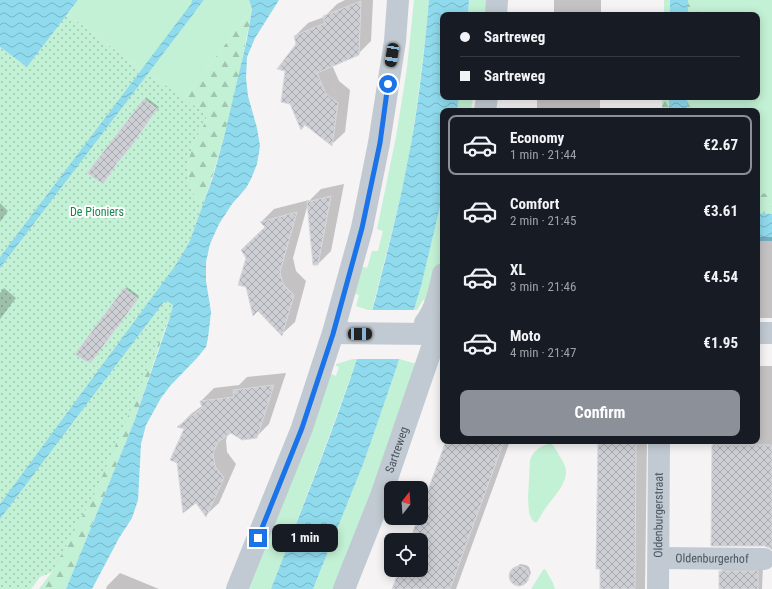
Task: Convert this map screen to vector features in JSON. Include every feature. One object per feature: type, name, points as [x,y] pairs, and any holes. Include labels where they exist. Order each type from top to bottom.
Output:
[{"type":"street","points":[[237,589],[339,334],[380,143],[398,0]]},
{"type":"street","points":[[496,12],[498,0]]},
{"type":"street","points":[[339,334],[433,333],[430,317],[440,285]]},
{"type":"street","name":"Sartreweg","points":[[344,589],[381,496],[433,333],[440,318]]},
{"type":"street","points":[[760,333],[772,333]]},
{"type":"street","name":"Oldenburgerstraat","points":[[658,589],[660,444]]},
{"type":"street","name":"Oldenburgerhof","points":[[659,558],[764,559]]},
{"type":"green space","points":[[78,0],[192,0],[191,4],[195,12],[204,0],[249,0],[252,9],[184,99],[158,80],[148,75],[67,15]]},
{"type":"green space","points":[[414,0],[429,0],[423,61],[408,163],[372,310],[368,310],[356,306],[359,295],[351,293],[360,266],[367,268],[372,251],[378,251],[383,231],[377,229],[396,137],[407,68]]},
{"type":"green space","points":[[469,0],[493,0],[491,12],[468,12]]},
{"type":"green space","points":[[664,0],[670,0],[670,12],[664,12]]},
{"type":"green space","points":[[688,0],[703,0],[703,12],[688,12]]},
{"type":"green space","points":[[703,0],[772,0],[772,194],[760,193],[760,108],[702,108],[702,100],[760,100],[760,12],[703,12]]},
{"type":"green space","points":[[252,9],[231,108],[203,205],[194,195],[189,181],[188,166],[192,145],[206,121],[184,99]]},
{"type":"green space","name":"De Pioniers","points":[[66,15],[70,16],[148,75],[158,80],[206,114],[206,121],[192,145],[188,166],[189,181],[194,195],[203,205],[189,243],[170,317],[96,491],[52,572],[40,577],[31,589],[0,589],[0,47],[27,67]]},
{"type":"green space","points":[[459,100],[473,100],[471,108],[457,108]]},
{"type":"green space","points":[[662,100],[669,100],[669,108],[662,108]]},
{"type":"green space","points":[[687,100],[702,100],[702,108],[687,108]]},
{"type":"green space","points":[[760,193],[772,194],[772,214],[760,213]]},
{"type":"green space","points":[[440,206],[440,264],[430,304],[423,300],[417,310],[414,310]]},
{"type":"green space","points":[[173,305],[134,422],[66,589],[39,589],[52,572]]},
{"type":"green space","points":[[357,359],[326,446],[271,589],[244,589],[327,372],[336,376],[339,367],[336,366],[336,364]]},
{"type":"green space","points":[[399,359],[417,364],[338,589],[313,589],[364,462]]},
{"type":"green space","points":[[548,444],[552,444],[564,463],[566,476],[558,492],[536,523],[532,520],[529,513],[528,498],[530,460],[537,450]]},
{"type":"green space","points":[[545,569],[555,589],[531,589],[543,570]]},
{"type":"water","points":[[0,0],[78,0],[27,67],[0,47]]},
{"type":"water","points":[[192,0],[204,0],[0,268],[0,257],[191,4]]},
{"type":"water","points":[[249,0],[279,0],[255,38],[247,57],[246,78],[248,96],[257,128],[260,146],[257,164],[251,179],[219,224],[210,244],[206,262],[206,281],[211,312],[206,347],[170,386],[161,398],[146,425],[141,444],[138,500],[132,518],[119,538],[92,589],[66,589],[134,422],[173,305],[167,301],[163,303],[0,519],[0,504],[175,266],[189,243],[213,177],[224,137],[247,39],[252,9]]},
{"type":"water","points":[[429,0],[469,0],[468,12],[440,12],[440,100],[459,100],[457,108],[440,108],[440,207],[421,286],[397,366],[364,462],[313,589],[271,589],[337,416],[361,346],[375,299],[400,201],[411,145]]},
{"type":"water","points":[[670,0],[688,0],[688,12],[670,12]]},
{"type":"water","points":[[669,100],[687,100],[687,108],[669,108]]},
{"type":"water","points":[[760,213],[772,214],[772,241],[760,241]]},
{"type":"pier","points":[[370,310],[416,310],[401,359],[355,359]]},
{"type":"building","points":[[361,1],[359,55],[317,73],[326,94],[338,103],[332,146],[305,125],[301,130],[290,104],[281,102],[285,71],[277,69],[296,44],[294,36],[325,23],[323,16]]},
{"type":"building","points":[[144,99],[157,109],[134,143],[117,163],[103,184],[87,173]]},
{"type":"building","points":[[331,196],[318,265],[313,265],[307,202]]},
{"type":"building","points":[[297,212],[280,272],[283,284],[294,295],[282,336],[258,311],[253,316],[246,287],[238,285],[246,258],[241,250],[265,227],[260,222]]},
{"type":"building","points":[[124,288],[138,299],[92,361],[85,361],[75,354]]},
{"type":"building","points":[[274,385],[257,438],[242,440],[231,433],[218,442],[213,453],[215,466],[224,478],[206,517],[196,503],[183,513],[177,463],[170,460],[184,429],[177,427],[202,408],[200,401],[234,397],[233,390]]},
{"type":"building","points":[[445,444],[503,444],[450,589],[392,589],[396,577],[428,577],[428,533],[413,533],[415,525],[428,525],[428,490]]},
{"type":"building","points":[[598,444],[636,444],[635,589],[600,589],[600,569],[596,569]]},
{"type":"building","points":[[712,445],[772,445],[772,550],[764,546],[711,546]]},
{"type":"building","points":[[519,566],[526,569],[529,576],[526,583],[519,586],[512,583],[509,576],[512,569]]},
{"type":"building","points":[[719,571],[758,571],[758,589],[719,589]]},
{"type":"route","points":[[258,538],[302,428],[333,334],[362,228],[380,143],[388,84]]}]
